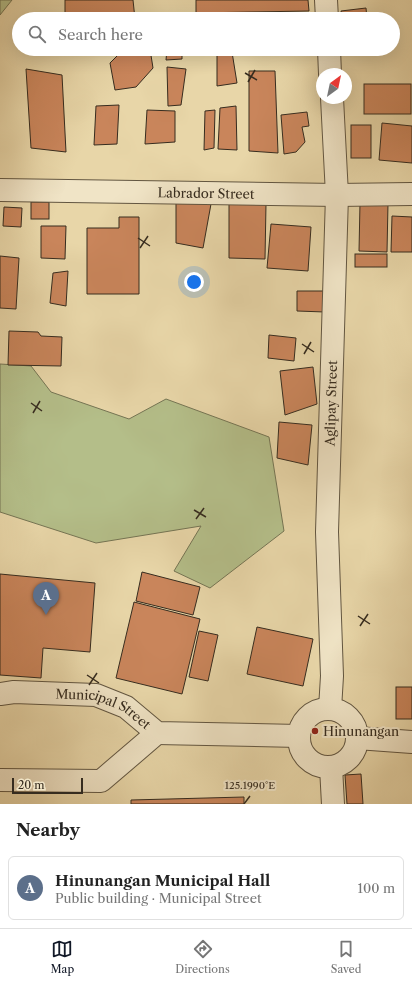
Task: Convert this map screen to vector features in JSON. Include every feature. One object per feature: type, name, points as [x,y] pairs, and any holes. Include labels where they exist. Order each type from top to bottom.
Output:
[{"type":"street","points":[[326,0],[327,12]]},
{"type":"street","points":[[329,56],[330,68]]},
{"type":"street","name":"Aglipay Street","points":[[330,709],[332,676],[327,532],[337,195],[332,104]]},
{"type":"street","name":"Labrador Street","points":[[0,190],[337,195],[412,194]]},
{"type":"street","name":"Municipal Street","points":[[0,694],[14,692],[96,695],[126,706],[157,733],[299,736]]},
{"type":"street","points":[[330,709],[338,711],[352,722],[357,738],[356,747],[347,760],[331,767],[321,766],[312,762],[304,755],[300,746],[299,736],[306,720],[312,714],[330,709]]},
{"type":"street","points":[[0,780],[101,781],[157,733]]},
{"type":"street","points":[[357,738],[412,742]]},
{"type":"street","points":[[331,767],[333,804]]},
{"type":"green space","points":[[0,0],[12,0],[0,15]]},
{"type":"green space","points":[[0,364],[31,366],[51,392],[129,419],[166,399],[269,437],[284,531],[210,588],[174,571],[201,526],[96,543],[0,512]]},
{"type":"building","points":[[65,0],[133,0],[134,12],[65,12]]},
{"type":"building","points":[[196,0],[308,0],[309,11],[252,12],[196,12]]},
{"type":"building","points":[[366,8],[366,12],[341,12]]},
{"type":"building","points":[[117,56],[151,56],[153,68],[136,87],[115,90],[110,63]]},
{"type":"building","points":[[166,56],[182,56],[182,59],[166,60]]},
{"type":"building","points":[[217,56],[233,56],[237,83],[217,86]]},
{"type":"building","points":[[167,67],[186,69],[181,105],[168,106]]},
{"type":"building","points":[[26,69],[62,75],[66,152],[31,148]]},
{"type":"building","points":[[249,71],[275,71],[278,153],[249,151]]},
{"type":"building","points":[[364,84],[411,84],[411,114],[364,114]]},
{"type":"building","points":[[119,105],[117,144],[94,145],[96,106]]},
{"type":"building","points":[[236,106],[237,150],[218,149],[220,108]]},
{"type":"building","points":[[147,110],[175,111],[175,142],[145,144]]},
{"type":"building","points":[[215,110],[214,148],[204,150],[205,111]]},
{"type":"building","points":[[307,112],[309,126],[302,127],[305,142],[296,152],[284,154],[281,115]]},
{"type":"building","points":[[382,123],[412,126],[412,163],[379,160]]},
{"type":"building","points":[[351,125],[371,125],[371,158],[351,158]]},
{"type":"building","points":[[176,200],[211,204],[203,248],[176,243]]},
{"type":"building","points":[[31,202],[49,202],[49,219],[31,219]]},
{"type":"building","points":[[229,203],[266,204],[265,259],[229,258]]},
{"type":"building","points":[[360,203],[388,203],[387,252],[359,251]]},
{"type":"building","points":[[4,207],[22,208],[21,227],[3,226]]},
{"type":"building","points":[[392,216],[412,217],[412,252],[391,252]]},
{"type":"building","points":[[119,217],[139,217],[139,294],[87,294],[87,228],[119,228]]},
{"type":"building","points":[[271,224],[311,227],[308,271],[267,268]]},
{"type":"building","points":[[41,226],[66,226],[65,259],[41,258]]},
{"type":"building","points":[[355,254],[387,254],[387,267],[355,267]]},
{"type":"building","points":[[0,256],[19,258],[16,309],[0,308]]},
{"type":"building","points":[[68,271],[66,306],[50,303],[53,273]]},
{"type":"building","points":[[297,291],[325,291],[325,312],[297,311]]},
{"type":"building","points":[[9,331],[38,332],[41,336],[62,337],[61,366],[8,365]]},
{"type":"building","points":[[269,335],[296,338],[294,361],[268,358]]},
{"type":"building","points":[[313,367],[317,404],[285,415],[280,371]]},
{"type":"building","points":[[279,422],[312,425],[308,465],[277,458]]},
{"type":"building","points":[[142,572],[200,587],[193,615],[136,601]]},
{"type":"building","points":[[0,574],[95,583],[90,652],[43,648],[41,678],[0,675]]},
{"type":"building","points":[[134,602],[200,619],[182,694],[116,678]]},
{"type":"building","points":[[257,627],[313,639],[303,686],[247,674]]},
{"type":"building","points":[[199,631],[218,635],[208,681],[189,677]]},
{"type":"building","points":[[396,687],[412,687],[412,719],[396,719]]},
{"type":"building","points":[[361,774],[363,804],[347,804],[345,775]]},
{"type":"building","points":[[244,797],[244,804],[131,804],[131,800]]},
{"type":"place","name":"Hinunangan Municipal Hall","points":[[46,615]]},
{"type":"place","name":"Hinunangan","points":[[315,731]]}]
